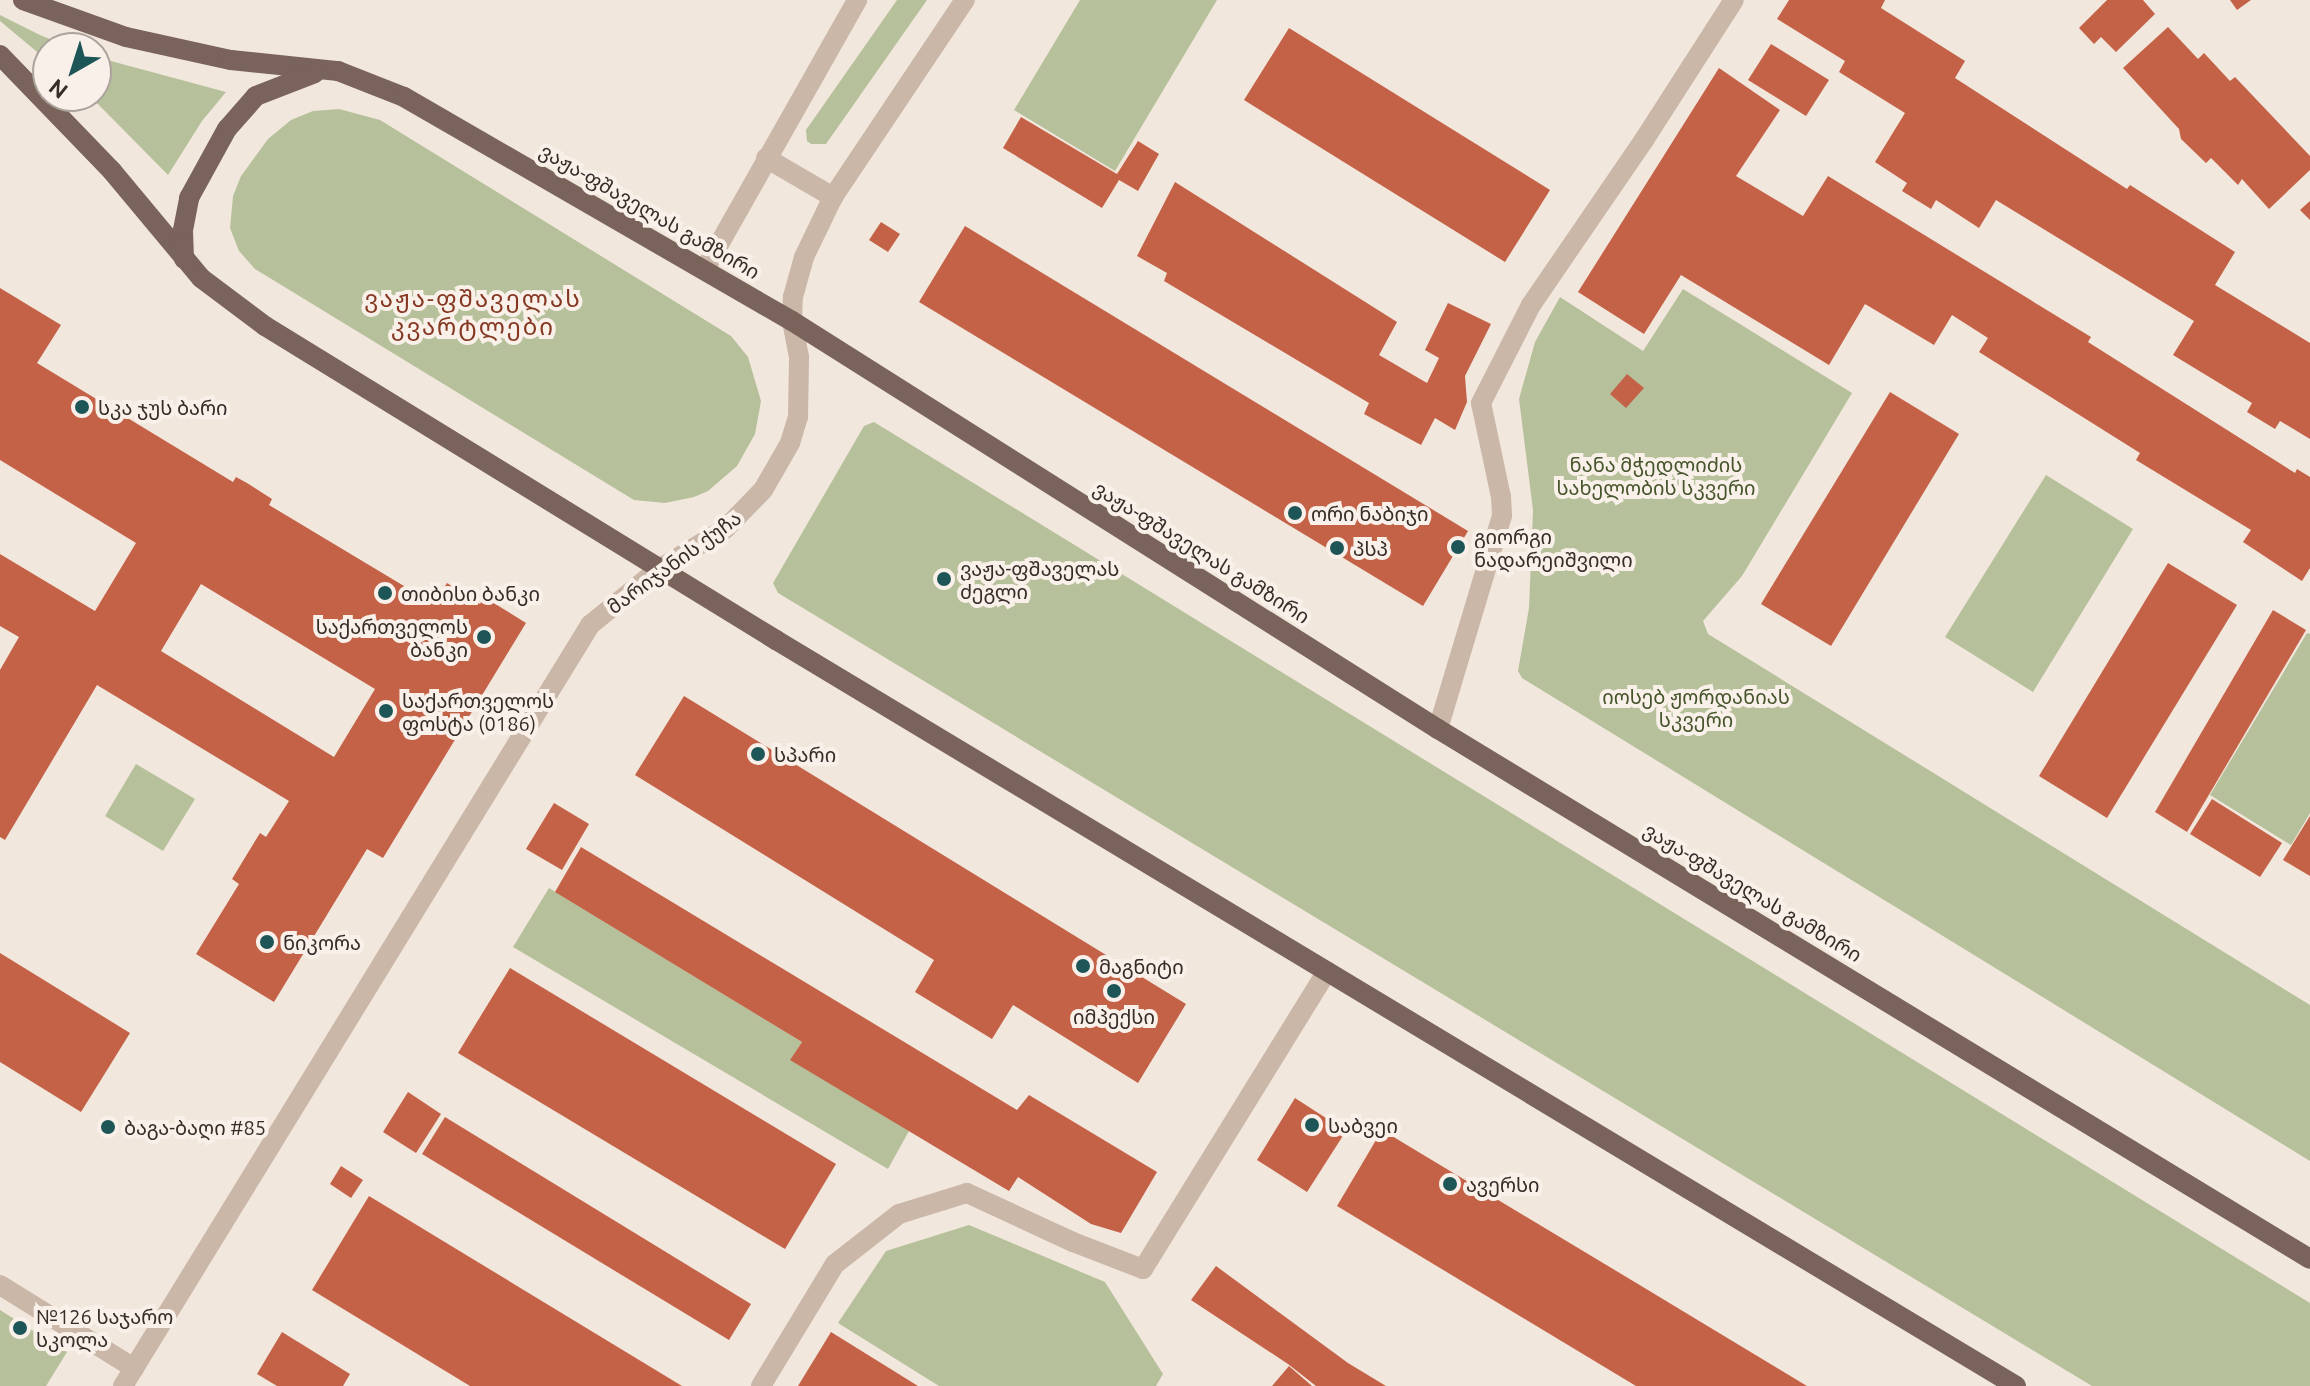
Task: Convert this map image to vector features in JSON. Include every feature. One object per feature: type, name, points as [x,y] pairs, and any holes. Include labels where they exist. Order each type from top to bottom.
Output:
[{"type":"main road","name":"ვაჟა-ფშაველას გამზირი","points":[[23,0],[126,37],[185,52],[331,70],[367,80],[404,97],[792,321],[1438,729],[2310,1259]]},
{"type":"main road","points":[[0,55],[112,171],[184,259],[218,293],[265,326],[659,569],[2016,1386]]},
{"type":"main road","points":[[184,259],[183,230],[189,198],[236,116],[266,90],[331,70]]},
{"type":"street","points":[[705,269],[857,0]]},
{"type":"street","name":"მარიჯანის ქუჩა","points":[[129,1377],[590,625],[659,569],[703,545],[745,511],[763,490],[790,443],[798,417],[800,389],[792,321],[793,297],[804,257],[833,197],[965,0]]},
{"type":"street","points":[[1438,729],[1502,515],[1481,403],[1531,305],[1644,140],[1734,0]]},
{"type":"street","points":[[766,158],[833,197]]},
{"type":"street","points":[[761,1386],[835,1264],[899,1214],[940,1201],[967,1193],[1073,1242],[1143,1269],[1327,971]]},
{"type":"street","points":[[0,1285],[129,1377]]},
{"type":"green space","points":[[897,0],[927,0],[826,144],[811,144],[807,141],[806,130]]},
{"type":"green space","points":[[1080,0],[1217,0],[1115,171],[1014,110]]},
{"type":"green space","points":[[0,15],[34,32],[32,48],[0,21]]},
{"type":"green space","points":[[112,61],[226,92],[202,121],[168,175],[106,112],[112,112]]},
{"type":"green space","points":[[339,109],[380,120],[731,336],[748,357],[761,401],[755,434],[737,466],[708,491],[694,497],[665,503],[634,500],[255,269],[239,251],[230,228],[233,196],[241,176],[268,139],[291,120],[313,111]]},
{"type":"green space","points":[[1683,289],[1852,393],[1742,576],[1703,621],[1708,634],[2310,1005],[2310,1161],[1522,678],[1518,671],[1529,608],[1533,510],[1519,399],[1535,342],[1560,297],[1643,351]]},
{"type":"green space","points":[[874,422],[2310,1303],[2310,1386],[2092,1386],[778,593],[773,583],[864,426]]},
{"type":"green space","points":[[2046,475],[2133,529],[2033,692],[1945,637]]},
{"type":"green space","points":[[2307,633],[2310,634],[2310,813],[2291,845],[2210,795]]},
{"type":"green space","points":[[136,764],[195,799],[163,851],[105,816]]},
{"type":"green space","points":[[549,888],[802,1042],[791,1059],[909,1131],[888,1169],[513,947]]},
{"type":"green space","points":[[969,1225],[1105,1282],[1163,1374],[1156,1386],[939,1386],[838,1323],[886,1251]]},
{"type":"green space","name":"№126 საჯარო სკოლა","points":[[0,1310],[67,1352],[46,1386],[0,1386]]},
{"type":"building","points":[[1789,0],[1885,0],[1881,8],[1965,61],[1955,78],[2127,189],[2130,185],[2235,252],[2215,285],[2310,343],[2310,439],[2280,421],[2275,429],[2247,412],[2252,403],[2173,355],[2194,321],[1996,200],[1979,228],[1936,200],[1931,209],[1902,191],[1907,183],[1875,162],[1905,113],[1839,72],[1845,61],[1777,19]]},
{"type":"building","points":[[2107,0],[2143,0],[2155,14],[2116,52],[2101,37],[2094,44],[2079,28]]},
{"type":"building","points":[[2230,0],[2251,0],[2237,10]]},
{"type":"building","points":[[2168,27],[2198,59],[2204,53],[2230,81],[2235,77],[2310,156],[2310,170],[2269,209],[2242,179],[2238,185],[2211,158],[2206,163],[2181,139],[2179,129],[2123,68]]},
{"type":"building","points":[[1289,28],[1550,190],[1505,262],[1244,100]]},
{"type":"building","points":[[1771,44],[1829,80],[1806,116],[1748,80]]},
{"type":"building","points":[[1719,68],[1780,110],[1736,176],[1803,216],[1828,176],[2091,337],[2088,342],[2295,473],[2297,469],[2310,477],[2310,568],[2302,581],[2243,542],[2251,530],[2136,460],[2140,453],[1979,352],[1988,338],[1952,315],[1934,345],[1865,304],[1829,365],[1681,275],[1644,334],[1578,292]]},
{"type":"building","points":[[1021,117],[1117,174],[1138,141],[1159,154],[1138,191],[1119,180],[1102,208],[1003,148]]},
{"type":"building","points":[[1175,182],[1397,322],[1379,355],[1427,383],[1439,358],[1425,350],[1448,303],[1491,324],[1465,376],[1467,402],[1455,430],[1435,418],[1421,445],[1364,414],[1369,403],[1164,281],[1167,273],[1137,256]]},
{"type":"building","points":[[2310,201],[2310,220],[2300,210]]},
{"type":"building","points":[[881,222],[900,234],[888,252],[869,240]]},
{"type":"building","points":[[965,226],[1468,531],[1423,606],[919,302]]},
{"type":"building","points":[[0,288],[61,325],[37,363],[233,482],[236,477],[247,483],[272,499],[269,505],[434,604],[447,583],[480,604],[484,597],[526,623],[383,858],[367,849],[274,1002],[196,954],[239,884],[232,879],[260,833],[266,837],[289,801],[97,685],[5,840],[0,837],[0,670],[19,637],[0,626],[0,554],[95,611],[136,543],[0,460]],"holes":[[[201,584],[375,689],[334,757],[161,651]]]},
{"type":"building","points":[[1627,374],[1644,388],[1626,408],[1610,394]]},
{"type":"building","points":[[1890,392],[1959,434],[1831,646],[1761,604]]},
{"type":"building","points":[[2168,563],[2237,605],[2107,818],[2039,776]]},
{"type":"building","points":[[2273,610],[2306,630],[2187,832],[2155,812]]},
{"type":"building","points":[[684,696],[1186,1004],[1138,1083],[1013,1005],[992,1039],[915,992],[934,960],[635,775]]},
{"type":"building","points":[[2212,799],[2282,843],[2260,877],[2190,834]]},
{"type":"building","points":[[554,803],[589,824],[562,870],[526,849]]},
{"type":"building","points":[[2310,816],[2310,876],[2283,860]]},
{"type":"building","points":[[581,847],[1017,1110],[1029,1095],[1157,1172],[1121,1233],[1091,1224],[1018,1177],[1009,1191],[790,1060],[802,1042],[555,892]]},
{"type":"building","points":[[0,953],[130,1033],[81,1112],[0,1062]]},
{"type":"building","points":[[510,968],[836,1164],[785,1249],[458,1053]]},
{"type":"building","points":[[408,1092],[441,1114],[416,1153],[383,1132]]},
{"type":"building","points":[[1295,1098],[1346,1131],[1307,1192],[1257,1160]]},
{"type":"building","points":[[445,1117],[751,1304],[729,1340],[422,1154]]},
{"type":"building","points":[[1382,1130],[1807,1386],[1636,1386],[1337,1206]]},
{"type":"building","points":[[341,1166],[363,1180],[351,1198],[330,1184]]},
{"type":"building","points":[[369,1196],[682,1386],[470,1386],[312,1290]]},
{"type":"building","points":[[1216,1266],[1348,1363],[1386,1386],[1316,1386],[1191,1300]]},
{"type":"building","points":[[282,1332],[350,1374],[343,1386],[277,1386],[257,1374]]},
{"type":"building","points":[[831,1332],[918,1386],[798,1386]]},
{"type":"building","points":[[1289,1366],[1312,1386],[1272,1386]]},
{"type":"place","name":"სკა ჯუს ბარი","points":[[82,407]]},
{"type":"place","name":"ორი ნაბიჯი","points":[[1295,513]]},
{"type":"place","name":"გიორგი ნადარეიშვილი","points":[[1458,547]]},
{"type":"place","name":"პსპ","points":[[1337,548]]},
{"type":"place","name":"ვაჟა-ფშაველას ძეგლი","points":[[944,579]]},
{"type":"place","name":"თიბისი ბანკი","points":[[385,593]]},
{"type":"place","name":"საქართველოს ბანკი","points":[[484,637]]},
{"type":"place","name":"საქართველოს ფოსტა (0186)","points":[[386,711]]},
{"type":"place","name":"სპარი","points":[[758,754]]},
{"type":"place","name":"ნიკორა","points":[[267,942]]},
{"type":"place","name":"მაგნიტი","points":[[1083,966]]},
{"type":"place","name":"იმპექსი","points":[[1114,991]]},
{"type":"place","name":"საბვეი","points":[[1312,1125]]},
{"type":"place","name":"ბაგა-ბაღი #85","points":[[108,1127]]},
{"type":"place","name":"ავერსი","points":[[1450,1184]]},
{"type":"place","name":"№126 საჯარო სკოლა","points":[[20,1328]]},
{"type":"district","name":"ვაჟა-ფშაველას კვარტლები","points":[[473,313]]},
{"type":"park label","name":"ნანა მჭედლიძის სახელობის სკვერი","points":[[1656,476]]},
{"type":"park label","name":"იოსებ ჟორდანიას სკვერი","points":[[1696,708]]}]
